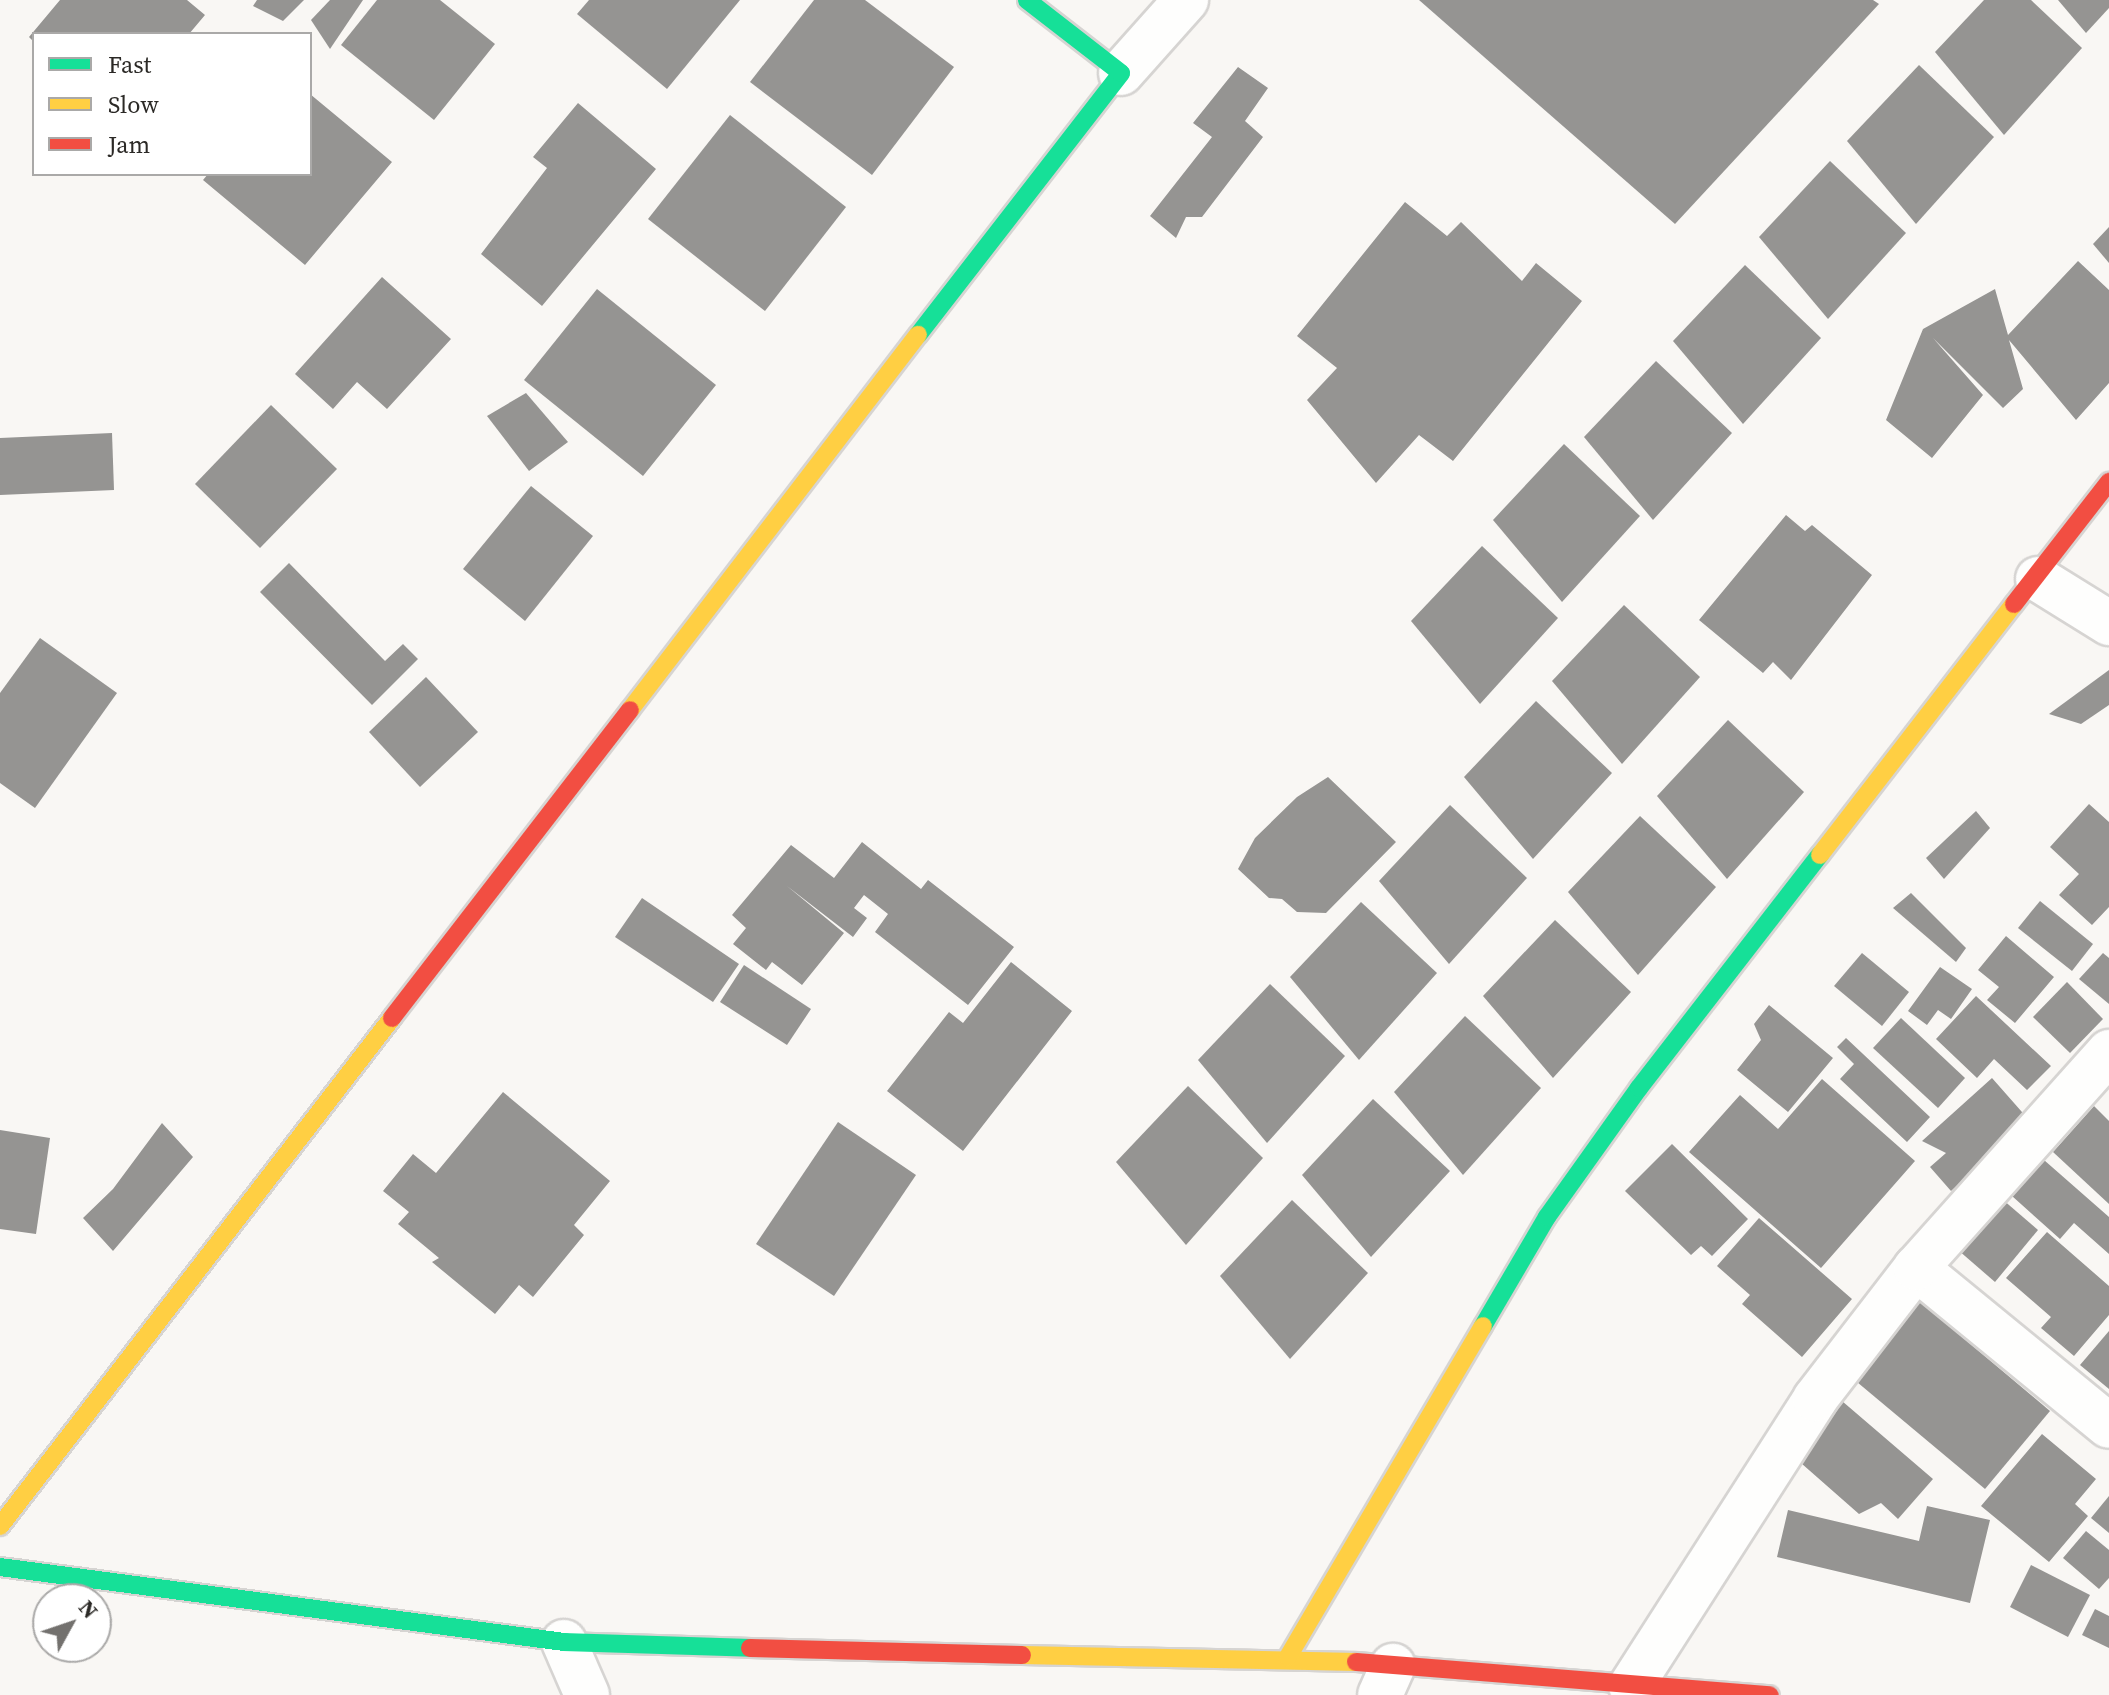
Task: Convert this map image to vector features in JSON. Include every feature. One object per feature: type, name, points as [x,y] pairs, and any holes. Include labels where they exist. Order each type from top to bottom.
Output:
[{"type":"street","points":[[1027,0],[1121,73]]},
{"type":"street","points":[[0,1526],[1121,73],[1186,0]]},
{"type":"street","points":[[1288,1657],[1556,1204],[1648,1075],[2038,579],[2109,482]]},
{"type":"street","points":[[2038,579],[2109,623]]},
{"type":"street","points":[[1631,1686],[1815,1399],[1916,1268],[2109,1052]]},
{"type":"street","points":[[1916,1268],[2109,1426]]},
{"type":"street","points":[[0,1567],[564,1642],[908,1654],[1288,1657],[1386,1680],[1631,1686],[1770,1695]]},
{"type":"street","points":[[564,1642],[590,1693]]},
{"type":"building","points":[[60,0],[187,0],[205,15],[191,32],[33,32]]},
{"type":"building","points":[[257,0],[304,0],[283,21],[253,6]]},
{"type":"building","points":[[330,0],[363,0],[330,49],[311,20]]},
{"type":"building","points":[[377,0],[440,0],[495,44],[434,120],[341,45]]},
{"type":"building","points":[[589,0],[740,0],[667,89],[577,14]]},
{"type":"building","points":[[814,0],[865,0],[954,67],[872,175],[750,82]]},
{"type":"building","points":[[1419,0],[1873,0],[1879,4],[1675,224]]},
{"type":"building","points":[[1984,0],[2031,0],[2082,48],[2004,135],[1935,52]]},
{"type":"building","points":[[2058,0],[2109,0],[2109,8],[2086,33]]},
{"type":"building","points":[[1919,65],[1994,137],[1916,224],[1847,141]]},
{"type":"building","points":[[1238,67],[1268,88],[1245,121],[1263,137],[1202,217],[1186,217],[1176,238],[1150,216],[1212,137],[1193,123]]},
{"type":"building","points":[[312,96],[392,162],[305,265],[203,180],[206,176],[312,176]]},
{"type":"building","points":[[578,103],[656,169],[542,306],[481,254],[547,168],[533,157]]},
{"type":"building","points":[[730,115],[846,207],[765,311],[648,219]]},
{"type":"building","points":[[1830,161],[1906,233],[1828,319],[1759,237]]},
{"type":"building","points":[[1405,202],[1447,236],[1461,222],[1522,281],[1536,263],[1582,301],[1453,461],[1419,435],[1376,483],[1307,400],[1337,368],[1297,336]]},
{"type":"building","points":[[2109,227],[2109,263],[2093,244]]},
{"type":"building","points":[[2078,261],[2109,290],[2109,383],[2076,420],[2009,340],[2023,389],[2003,408],[1933,338],[1983,395],[1932,458],[1886,420],[1923,329],[1995,289],[2008,335]]},
{"type":"building","points":[[1745,265],[1821,338],[1743,424],[1673,341]]},
{"type":"building","points":[[382,277],[451,339],[387,409],[357,382],[333,409],[295,374]]},
{"type":"building","points":[[597,289],[716,385],[643,476],[524,380]]},
{"type":"building","points":[[1656,361],[1732,433],[1653,520],[1584,437]]},
{"type":"building","points":[[526,393],[568,442],[529,471],[487,416]]},
{"type":"building","points":[[271,405],[337,469],[260,548],[195,484]]},
{"type":"building","points":[[112,433],[114,490],[0,495],[0,438]]},
{"type":"building","points":[[1564,444],[1640,516],[1562,602],[1493,520]]},
{"type":"building","points":[[531,486],[593,536],[525,621],[463,569]]},
{"type":"building","points":[[1786,515],[1805,531],[1812,525],[1872,575],[1791,680],[1773,662],[1763,673],[1699,620]]},
{"type":"building","points":[[1482,546],[1558,618],[1480,704],[1411,621]]},
{"type":"building","points":[[289,563],[385,661],[403,644],[418,659],[372,705],[260,592]]},
{"type":"building","points":[[1624,605],[1700,677],[1622,764],[1552,681]]},
{"type":"building","points":[[40,638],[117,693],[35,808],[0,783],[0,693]]},
{"type":"building","points":[[2109,670],[2109,705],[2081,724],[2049,714]]},
{"type":"building","points":[[426,677],[478,732],[420,787],[369,732]]},
{"type":"building","points":[[1536,701],[1612,773],[1533,859],[1464,777]]},
{"type":"building","points":[[1728,720],[1804,792],[1727,879],[1657,796]]},
{"type":"building","points":[[1328,777],[1396,842],[1326,913],[1297,912],[1282,899],[1269,898],[1238,869],[1255,838],[1297,797]]},
{"type":"building","points":[[2089,804],[2109,822],[2109,907],[2092,925],[2059,895],[2079,874],[2050,847]]},
{"type":"building","points":[[1450,805],[1527,878],[1449,964],[1379,881]]},
{"type":"building","points":[[1976,811],[1990,828],[1944,879],[1926,858]]},
{"type":"building","points":[[1640,816],[1716,887],[1638,975],[1568,892]]},
{"type":"building","points":[[862,842],[921,889],[928,880],[1014,947],[968,1005],[875,932],[888,914],[864,895],[854,908],[867,918],[853,937],[787,886],[844,933],[802,985],[772,962],[766,970],[733,944],[746,928],[732,915],[791,845],[834,878]]},
{"type":"building","points":[[1911,893],[1966,948],[1956,962],[1893,908]]},
{"type":"building","points":[[642,898],[739,964],[713,1002],[615,937]]},
{"type":"building","points":[[2040,901],[2093,944],[2072,971],[2018,928]]},
{"type":"building","points":[[1361,902],[1437,973],[1359,1060],[1290,977]]},
{"type":"building","points":[[1555,920],[1631,992],[1553,1078],[1483,996]]},
{"type":"building","points":[[2006,936],[2054,977],[2015,1023],[1987,1000],[1999,987],[1978,970]]},
{"type":"building","points":[[1862,953],[1909,992],[1882,1026],[1834,986]]},
{"type":"building","points":[[2103,953],[2109,958],[2109,1004],[2079,979]]},
{"type":"building","points":[[1011,962],[1072,1011],[963,1151],[887,1091],[949,1012],[963,1023]]},
{"type":"building","points":[[744,965],[811,1009],[787,1045],[720,1002]]},
{"type":"building","points":[[1940,967],[1972,989],[1951,1019],[1938,1010],[1927,1025],[1908,1011]]},
{"type":"building","points":[[2067,982],[2103,1019],[2070,1053],[2033,1017]]},
{"type":"building","points":[[1270,984],[1345,1056],[1267,1143],[1198,1060]]},
{"type":"building","points":[[1976,996],[2051,1066],[2027,1090],[1994,1059],[1977,1078],[1936,1039]]},
{"type":"building","points":[[1769,1005],[1833,1058],[1788,1112],[1737,1070],[1761,1040],[1754,1024]]},
{"type":"building","points":[[1465,1016],[1541,1088],[1463,1175],[1394,1092]]},
{"type":"building","points":[[1901,1018],[1965,1078],[1938,1108],[1873,1048]]},
{"type":"building","points":[[1846,1038],[1930,1117],[1907,1142],[1840,1079],[1854,1064],[1837,1047]]},
{"type":"building","points":[[1992,1078],[2029,1120],[1951,1191],[1930,1167],[1946,1153],[1922,1141]]},
{"type":"building","points":[[1822,1079],[1915,1161],[1821,1268],[1689,1152],[1740,1095],[1778,1129]]},
{"type":"building","points":[[1188,1086],[1263,1158],[1186,1245],[1116,1162]]},
{"type":"building","points":[[503,1092],[610,1181],[574,1225],[584,1235],[533,1297],[519,1285],[495,1314],[432,1262],[439,1258],[398,1224],[409,1212],[383,1191],[413,1154],[436,1173]]},
{"type":"building","points":[[1373,1099],[1450,1171],[1371,1257],[1302,1175]]},
{"type":"building","points":[[2094,1106],[2109,1121],[2109,1204],[2053,1152]]},
{"type":"building","points":[[838,1122],[916,1175],[834,1296],[756,1244]]},
{"type":"building","points":[[162,1123],[193,1157],[113,1251],[83,1218],[113,1189]]},
{"type":"building","points":[[0,1130],[50,1138],[36,1234],[0,1229]]},
{"type":"building","points":[[1672,1144],[1748,1219],[1712,1256],[1701,1246],[1691,1255],[1625,1191]]},
{"type":"building","points":[[2044,1160],[2109,1217],[2109,1254],[2074,1223],[2060,1239],[2012,1196]]},
{"type":"building","points":[[2002,1199],[2038,1230],[1995,1282],[1958,1250]]},
{"type":"building","points":[[1292,1200],[1368,1273],[1290,1359],[1220,1276]]},
{"type":"building","points":[[1759,1218],[1852,1299],[1802,1357],[1742,1304],[1750,1295],[1717,1266]]},
{"type":"building","points":[[2047,1232],[2109,1286],[2109,1315],[2074,1356],[2041,1328],[2051,1317],[2006,1278]]},
{"type":"building","points":[[1917,1299],[2050,1411],[1985,1489],[1851,1377]]},
{"type":"building","points":[[2109,1331],[2109,1389],[2080,1365]]},
{"type":"building","points":[[1842,1401],[1933,1479],[1898,1519],[1881,1503],[1859,1514],[1793,1456]]},
{"type":"building","points":[[2042,1434],[2096,1479],[2075,1504],[2088,1516],[2049,1562],[1981,1506]]},
{"type":"building","points":[[2109,1496],[2109,1533],[2091,1518]]},
{"type":"building","points":[[1927,1506],[1990,1520],[1970,1603],[1777,1557],[1788,1510],[1919,1541]]},
{"type":"building","points":[[2086,1531],[2109,1550],[2109,1578],[2099,1589],[2063,1558]]},
{"type":"building","points":[[2031,1565],[2090,1595],[2068,1637],[2010,1607]]},
{"type":"building","points":[[2095,1609],[2109,1616],[2109,1648],[2082,1635]]},
{"type":"traffic: fast","points":[[918,335],[1121,73],[1027,0]]},
{"type":"traffic: fast","points":[[1483,1326],[1547,1217],[1639,1088],[1820,855]]},
{"type":"traffic: fast","points":[[0,1567],[564,1642],[750,1648]]},
{"type":"traffic: slow","points":[[630,710],[918,335]]},
{"type":"traffic: slow","points":[[1820,855],[2014,604]]},
{"type":"traffic: slow","points":[[0,1526],[392,1018]]},
{"type":"traffic: slow","points":[[1288,1657],[1483,1326]]},
{"type":"traffic: slow","points":[[1022,1655],[1356,1662]]},
{"type":"traffic: jam","points":[[2014,604],[2109,482]]},
{"type":"traffic: jam","points":[[392,1018],[630,710]]},
{"type":"traffic: jam","points":[[750,1648],[1022,1655]]},
{"type":"traffic: jam","points":[[1356,1662],[1770,1695]]}]
